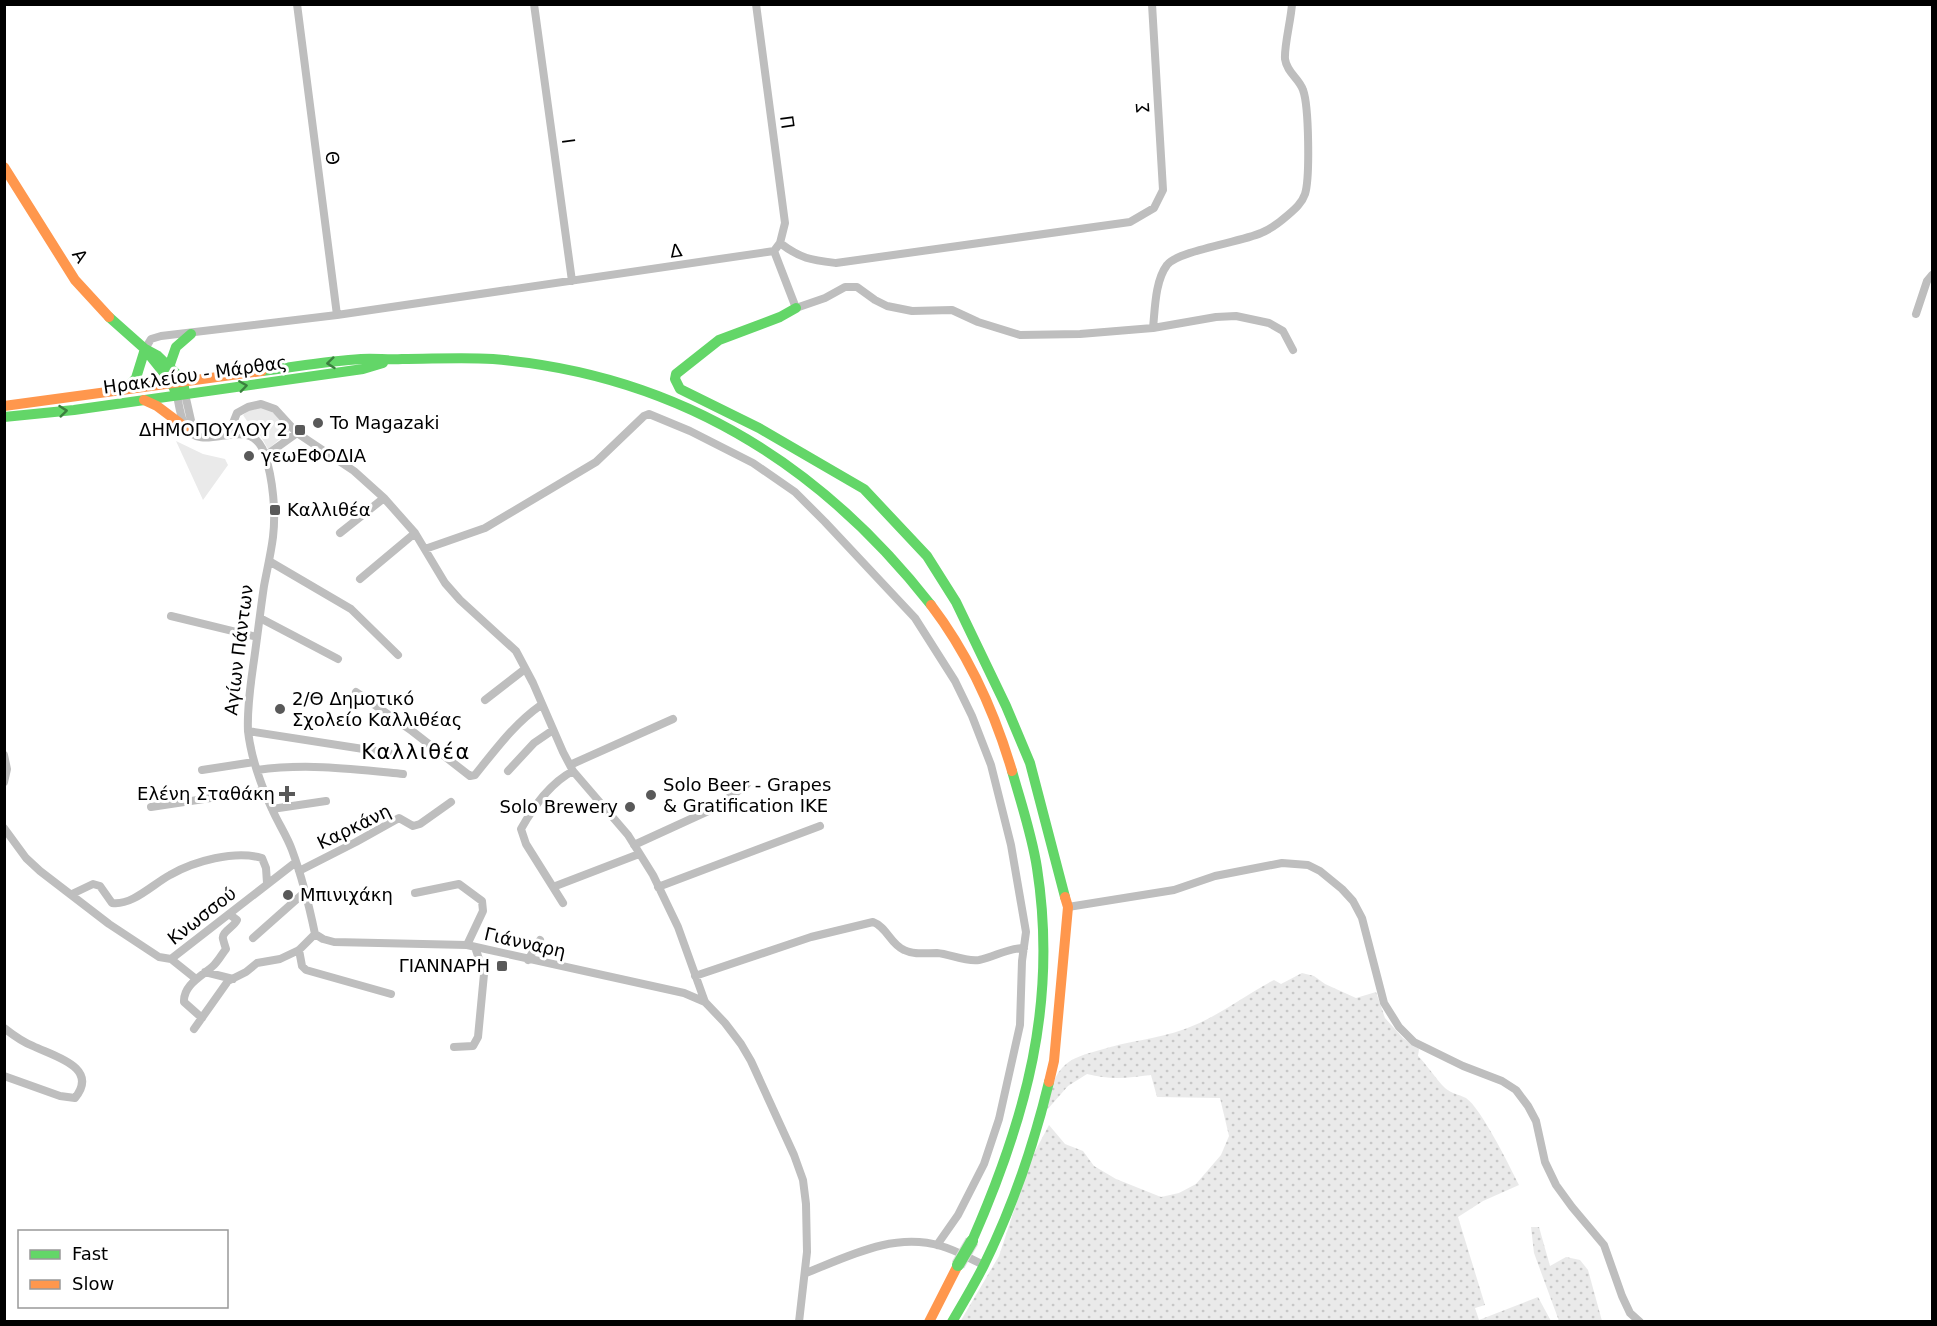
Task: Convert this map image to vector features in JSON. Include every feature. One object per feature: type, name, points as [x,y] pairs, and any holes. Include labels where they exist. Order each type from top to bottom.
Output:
[{"type":"main road","name":"Α","points":[[4,167],[75,280],[114,323],[145,349],[159,356],[178,381]]},
{"type":"main road","points":[[796,308],[719,340],[676,374],[675,379],[680,389],[759,428],[864,489],[927,556],[956,602],[1006,706],[1030,763],[1068,907],[1058,1032],[1038,1127],[984,1265],[952,1322]]},
{"type":"main road","points":[[169,367],[172,350],[177,343],[190,334]]},
{"type":"main road","name":"Α","points":[[145,349],[154,364],[178,381]]},
{"type":"main road","points":[[127,388],[136,378],[145,349]]},
{"type":"main road","name":"Ηρακλείου - Μάρθας","points":[[4,406],[178,381],[362,359],[389,361],[472,358],[562,369],[608,379],[659,396],[718,420],[766,448],[827,495],[883,547],[948,629],[973,671],[990,706],[1010,762],[1026,819],[1037,869],[1042,916],[1040,1015],[1031,1075],[1020,1122],[998,1182],[972,1241],[929,1322]]},
{"type":"main road","name":"Ηρακλείου - Μάρθας","points":[[4,417],[363,369],[389,361]]},
{"type":"main road","points":[[178,381],[181,394]]},
{"type":"main road","points":[[144,400],[157,406],[185,427]]},
{"type":"street","name":"Θ","points":[[297,4],[337,315]]},
{"type":"street","name":"Ι","points":[[534,4],[573,281]]},
{"type":"street","name":"Π","points":[[756,4],[785,223],[780,243]]},
{"type":"street","name":"Σ","points":[[780,243],[795,255],[813,261],[836,263],[1130,222],[1154,208],[1163,190],[1152,4]]},
{"type":"street","points":[[1153,328],[1161,280],[1167,265],[1184,255],[1230,244],[1263,232],[1297,208],[1304,196],[1308,164],[1306,99],[1300,83],[1291,74],[1285,58],[1292,4]]},
{"type":"street","points":[[780,243],[774,251],[796,308],[850,286],[861,289],[887,306],[912,311],[952,310],[986,325],[1020,335],[1080,334],[1153,328],[1216,317],[1236,316],[1269,323],[1283,331],[1293,350]]},
{"type":"street","name":"Δ","points":[[145,349],[151,339],[161,336],[337,315],[774,251]]},
{"type":"street","points":[[1916,314],[1927,281],[1932,275]]},
{"type":"street","points":[[181,394],[185,427],[197,435],[210,438],[232,433],[255,438],[266,456],[297,433]]},
{"type":"street","points":[[181,394],[197,435]]},
{"type":"street","points":[[232,433],[237,413],[248,407],[261,405],[275,409],[297,433],[354,471],[384,498],[416,533],[445,583],[460,600],[516,651],[572,768],[634,845],[658,887],[678,927],[705,1002],[741,1044],[766,1091],[794,1155],[803,1180],[806,1204],[806,1273],[799,1322]]},
{"type":"street","points":[[425,549],[485,528],[596,462],[644,416],[650,414],[690,431],[753,463],[795,492],[915,618],[955,681],[972,716],[991,765],[1011,845],[1026,932],[1020,1025],[999,1119],[980,1172],[958,1215],[937,1245]]},
{"type":"street","name":"Αγίων Πάντων","points":[[266,456],[273,505],[273,536],[248,700],[248,731],[255,766],[272,809],[292,849],[306,891],[315,933]]},
{"type":"street","points":[[340,533],[384,498]]},
{"type":"street","points":[[360,579],[416,533]]},
{"type":"street","points":[[269,561],[351,609],[398,655]]},
{"type":"street","points":[[171,616],[257,637]]},
{"type":"street","points":[[260,618],[338,659]]},
{"type":"street","points":[[485,699],[525,669]]},
{"type":"street","points":[[356,692],[412,731],[470,776],[475,775],[503,738],[523,718],[542,705]]},
{"type":"street","points":[[563,903],[526,844],[521,829],[552,785],[572,768],[673,719]]},
{"type":"street","points":[[508,771],[534,743],[553,730]]},
{"type":"street","points":[[248,731],[389,753]]},
{"type":"street","points":[[4,755],[7,769],[4,782]]},
{"type":"street","points":[[202,770],[255,766],[321,766],[403,774]]},
{"type":"street","points":[[634,845],[708,812],[747,784]]},
{"type":"street","points":[[151,807],[264,790]]},
{"type":"street","points":[[272,809],[326,801]]},
{"type":"street","name":"Καρκάνη","points":[[297,866],[356,842],[399,818],[413,826],[420,824],[451,802]]},
{"type":"street","points":[[658,887],[820,826]]},
{"type":"street","name":"Κνωσσού","points":[[4,828],[26,858],[40,871],[109,924],[159,957],[171,959],[267,884],[297,866]]},
{"type":"street","points":[[553,887],[639,854]]},
{"type":"street","points":[[69,892],[93,884],[100,886],[112,903],[125,902],[171,874],[193,864],[211,859],[234,857],[262,858],[266,868],[267,884]]},
{"type":"street","points":[[1068,907],[1174,890],[1215,876],[1282,863],[1308,865],[1320,871],[1353,901],[1362,918],[1384,1003],[1399,1027],[1414,1042],[1463,1066],[1502,1081],[1516,1090],[1528,1106],[1536,1121],[1545,1162],[1556,1185],[1604,1245],[1622,1296],[1630,1313],[1640,1322]]},
{"type":"street","points":[[415,893],[459,884],[482,902],[483,911],[471,946],[484,974],[478,1037],[472,1046],[454,1047]]},
{"type":"street","points":[[253,938],[306,891]]},
{"type":"street","points":[[202,1018],[184,1002],[184,996],[196,979],[215,964],[226,949],[223,934],[237,920],[230,914]]},
{"type":"street","points":[[695,976],[812,937],[873,922],[879,925],[894,944],[914,953],[938,953],[977,960],[1011,948],[1024,948]]},
{"type":"street","points":[[194,1029],[228,981],[257,963],[280,959],[299,950],[315,933]]},
{"type":"street","name":"Γιάνναρη","points":[[315,933],[323,939],[334,942],[471,946],[684,993],[705,1002]]},
{"type":"street","points":[[528,960],[540,940]]},
{"type":"street","points":[[299,950],[302,966],[306,970],[391,994]]},
{"type":"street","points":[[171,959],[196,979]]},
{"type":"street","points":[[205,972],[233,979]]},
{"type":"street","points":[[4,1028],[30,1045],[69,1062],[82,1076],[78,1095],[75,1098],[67,1098],[4,1076]]},
{"type":"street","points":[[806,1273],[869,1248],[891,1242],[913,1241],[937,1245],[984,1265]]},
{"type":"shaded area","points":[[256,404],[279,412],[291,430],[268,449],[255,426],[243,415]]},
{"type":"shaded area","points":[[176,441],[203,454],[225,459],[228,465],[203,500]]},
{"type":"shaded area","points":[[1302,973],[1314,976],[1325,984],[1356,998],[1376,992],[1385,1018],[1403,1038],[1419,1049],[1418,1056],[1445,1088],[1466,1098],[1479,1113],[1495,1138],[1519,1185],[1483,1201],[1458,1217],[1485,1305],[1475,1308],[1479,1320],[1538,1297],[1551,1321],[960,1322],[999,1256],[1031,1159],[1049,1125],[1065,1144],[1083,1151],[1094,1166],[1116,1179],[1161,1197],[1179,1193],[1196,1184],[1221,1155],[1229,1136],[1220,1098],[1157,1097],[1151,1075],[1119,1078],[1087,1074],[1068,1086],[1046,1111],[1054,1082],[1062,1068],[1070,1061],[1084,1055],[1185,1029],[1220,1012],[1274,980],[1281,984]]},
{"type":"shaded area","points":[[1531,1227],[1539,1227],[1550,1266],[1566,1257],[1580,1260],[1588,1270],[1602,1321],[1559,1321],[1534,1253]]},
{"type":"traffic: fast","points":[[796,308],[780,317],[719,340],[676,374],[675,379],[680,389],[759,428],[864,489],[927,556],[956,602],[1006,706],[1030,763],[1065,897]]},
{"type":"traffic: fast","points":[[109,317],[145,349],[158,356],[183,380],[185,394]]},
{"type":"traffic: fast","points":[[169,367],[176,347],[191,334]]},
{"type":"traffic: fast","points":[[127,388],[136,378],[145,349]]},
{"type":"traffic: fast","points":[[147,352],[171,382],[177,395]]},
{"type":"traffic: fast","points":[[262,371],[361,359],[481,358],[559,368],[622,384],[682,406],[738,434],[791,468],[841,508],[887,554],[931,605]]},
{"type":"traffic: fast","points":[[4,417],[74,410],[363,369],[383,363]]},
{"type":"traffic: fast","points":[[972,1241],[1008,1150],[1022,1105],[1033,1059],[1040,1013],[1043,966],[1042,918],[1037,868],[1012,771]]},
{"type":"traffic: fast","points":[[952,1322],[980,1272],[1004,1221],[1029,1152],[1049,1082]]},
{"type":"traffic: fast","points":[[958,1265],[972,1241]]},
{"type":"traffic: slow","points":[[4,167],[75,280],[109,317]]},
{"type":"traffic: slow","points":[[4,406],[262,371]]},
{"type":"traffic: slow","points":[[144,400],[157,406],[185,427]]},
{"type":"traffic: slow","points":[[931,605],[969,663],[997,726],[1012,771]]},
{"type":"traffic: slow","points":[[1049,1082],[1054,1061],[1068,907],[1065,897]]},
{"type":"traffic: slow","points":[[929,1322],[958,1265]]},
{"type":"place","name":"To Magazaki","points":[[318,423]]},
{"type":"place","name":"ΔΗΜΟΠΟΥΛΟΥ 2","points":[[300,430]]},
{"type":"place","name":"γεωΕΦΟΔΙΑ","points":[[249,456]]},
{"type":"place","name":"Καλλιθέα","points":[[275,510]]},
{"type":"place","name":"2/Θ Δημοτικό Σχολείο Καλλιθέας","points":[[280,709]]},
{"type":"place","name":"Ελένη Σταθάκη","points":[[287,794]]},
{"type":"place","name":"Solo Beer - Grapes & Gratification IKE","points":[[651,795]]},
{"type":"place","name":"Solo Brewery","points":[[630,807]]},
{"type":"place","name":"Μπινιχάκη","points":[[288,895]]},
{"type":"place","name":"ΓΙΑΝΝΑΡΗ","points":[[502,966]]},
{"type":"district","name":"Καλλιθέα","points":[[416,752]]}]
